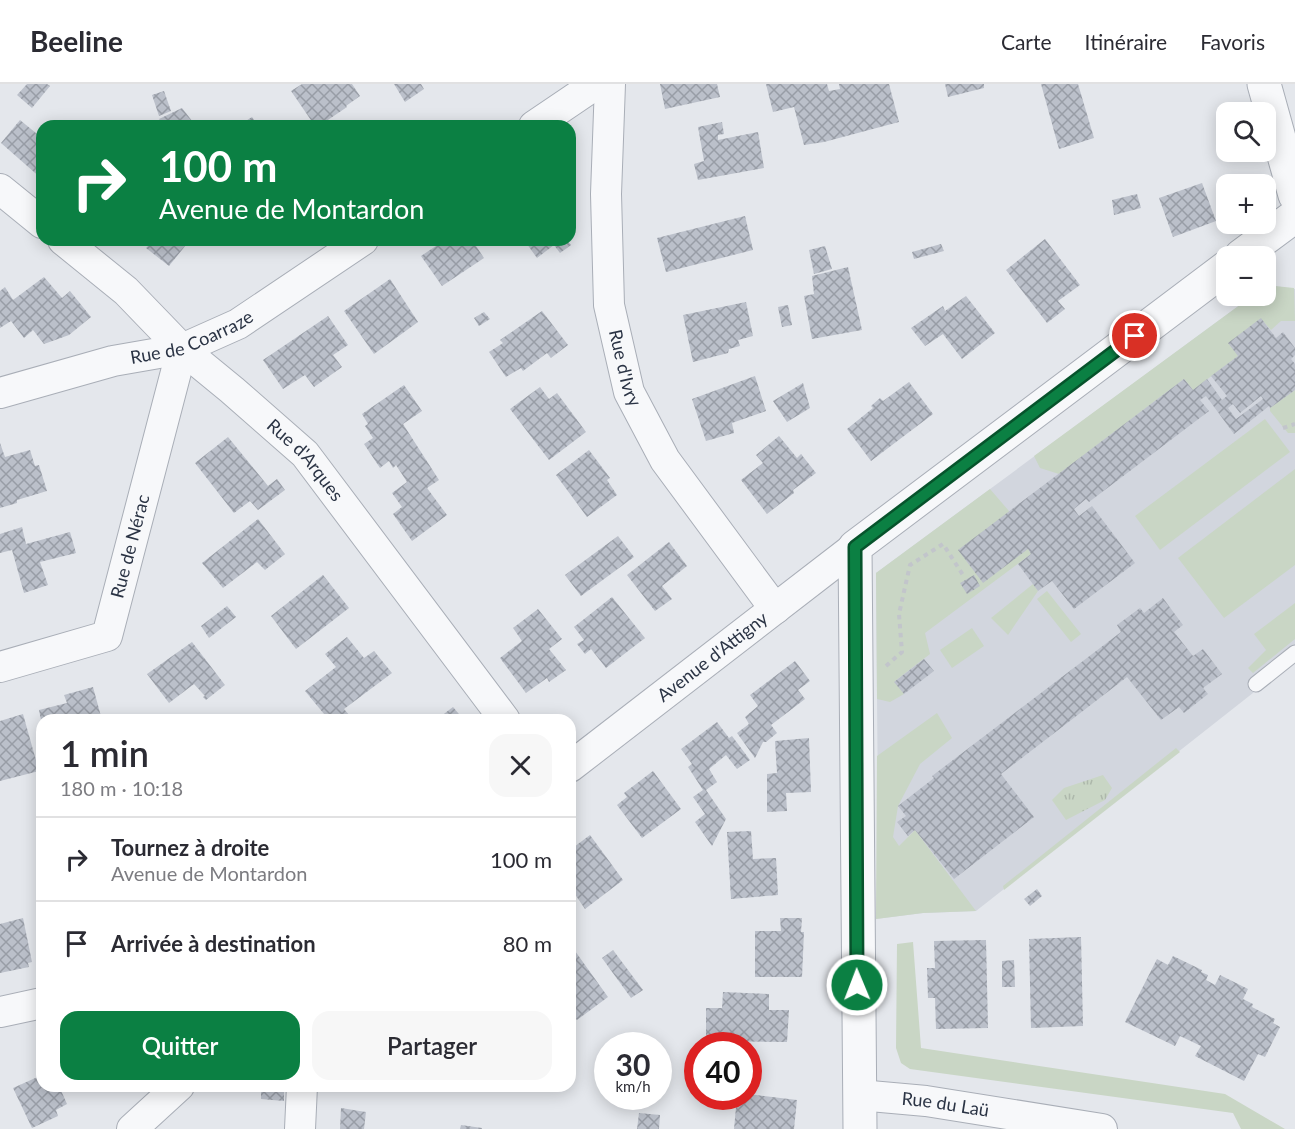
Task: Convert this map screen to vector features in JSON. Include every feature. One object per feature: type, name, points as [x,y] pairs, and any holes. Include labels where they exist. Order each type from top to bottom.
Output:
[{"type":"street","points":[[543,120],[596,84]]},
{"type":"street","name":"Rue d'Ivry","points":[[610,84],[606,194],[609,305],[629,392],[665,460],[775,609]]},
{"type":"street","points":[[1268,94],[1295,127]]},
{"type":"street","points":[[1268,94],[1295,195]]},
{"type":"street","points":[[0,189],[36,218]]},
{"type":"street","points":[[1254,246],[1295,216]]},
{"type":"street","name":"Rue d'Arques","points":[[70,246],[126,291],[182,349],[304,454],[500,714]]},
{"type":"street","name":"Rue de Coarraze","points":[[0,393],[113,361],[182,349],[237,324],[354,246]]},
{"type":"street","points":[[860,1129],[855,547],[1216,275]]},
{"type":"street","name":"Rue de Nérac","points":[[0,667],[107,636],[182,349]]},
{"type":"street","name":"Avenue d'Attigny","points":[[576,762],[855,547]]},
{"type":"street","points":[[0,1012],[36,1004]]},
{"type":"street","points":[[132,1129],[172,1092]]},
{"type":"street","points":[[300,1129],[302,1092]]},
{"type":"street","name":"Rue du Laü","points":[[859,1095],[926,1101],[1102,1129]]},
{"type":"lane","points":[[1256,684],[1295,653]]},
{"type":"path","points":[[1283,428],[1295,424]]},
{"type":"path","points":[[884,668],[902,652],[899,614],[910,565],[943,544],[963,575]]},
{"type":"shaded area","points":[[1276,286],[1295,289],[1295,660],[976,911],[923,913],[876,919],[878,814],[876,573],[1238,306],[1276,306]]},
{"type":"green space","points":[[1276,286],[1294,288],[1295,321],[1281,321],[1271,330],[1261,319],[1238,356],[1193,390],[1184,379],[1059,474],[1040,468],[1034,456],[1238,306],[1276,306]]},
{"type":"green space","points":[[1295,390],[1295,433],[1288,433],[1270,408]]},
{"type":"green space","points":[[1265,419],[1290,452],[1160,550],[1135,516]]},
{"type":"green space","points":[[1295,469],[1295,565],[1224,618],[1178,558]]},
{"type":"green space","points":[[990,489],[1009,511],[1031,554],[925,633],[930,654],[895,681],[904,694],[890,702],[877,699],[876,573]]},
{"type":"green space","points":[[1033,584],[1038,591],[1008,635],[991,618]]},
{"type":"green space","points":[[1047,591],[1081,634],[1071,642],[1037,599]]},
{"type":"green space","points":[[1295,603],[1295,639],[1253,673],[1248,668],[1266,650],[1254,634]]},
{"type":"green space","points":[[972,628],[984,646],[952,668],[940,650]]},
{"type":"green space","points":[[937,713],[952,738],[920,764],[898,806],[893,837],[899,846],[915,830],[976,911],[923,913],[876,919],[877,756]]},
{"type":"green space","points":[[1176,748],[1180,752],[1004,890],[1003,886]]},
{"type":"green space","points":[[1103,775],[1112,788],[1105,800],[1066,820],[1052,800],[1064,788]]},
{"type":"green space","points":[[913,942],[921,1048],[1225,1094],[1285,1129],[1241,1129],[1233,1113],[910,1069],[901,1063],[896,1048],[897,944]]},
{"type":"building","points":[[27,84],[50,86],[32,108],[17,95]]},
{"type":"building","points":[[302,84],[352,84],[360,96],[328,120],[311,120],[291,91]]},
{"type":"building","points":[[394,84],[421,84],[424,89],[405,102]]},
{"type":"building","points":[[660,84],[717,84],[720,97],[665,109]]},
{"type":"building","points":[[766,84],[827,84],[829,91],[840,89],[839,84],[889,84],[899,122],[804,145],[794,107],[773,112]]},
{"type":"building","points":[[945,84],[984,84],[984,88],[948,97]]},
{"type":"building","points":[[1041,84],[1078,84],[1094,138],[1059,149]]},
{"type":"building","points":[[164,91],[171,111],[159,116],[152,95]]},
{"type":"building","points":[[182,108],[191,120],[160,120]]},
{"type":"building","points":[[20,120],[36,133],[36,174],[1,143]]},
{"type":"building","points":[[722,122],[724,134],[718,135],[718,140],[758,132],[764,168],[698,180],[694,164],[704,161],[698,127]]},
{"type":"building","points":[[1202,183],[1216,221],[1173,237],[1159,198]]},
{"type":"building","points":[[1137,194],[1141,208],[1114,215],[1112,200]]},
{"type":"building","points":[[745,216],[753,250],[666,272],[657,238]]},
{"type":"building","points":[[1045,239],[1080,285],[1058,301],[1065,309],[1047,323],[1006,270]]},
{"type":"building","points":[[941,244],[944,251],[914,259],[912,252]]},
{"type":"building","points":[[148,246],[185,246],[169,266],[146,248]]},
{"type":"building","points":[[436,246],[476,246],[484,258],[442,286],[421,256]]},
{"type":"building","points":[[528,246],[553,246],[537,258]]},
{"type":"building","points":[[555,246],[570,246],[560,253]]},
{"type":"building","points":[[825,246],[832,269],[814,274],[809,250]]},
{"type":"building","points":[[848,267],[862,330],[812,339],[804,296],[814,294],[812,276]]},
{"type":"building","points":[[44,277],[62,298],[70,291],[91,317],[69,335],[44,344],[33,330],[24,338],[11,321],[0,328],[0,291],[5,287],[13,300]]},
{"type":"building","points":[[390,279],[418,322],[374,354],[344,311]]},
{"type":"building","points":[[966,296],[995,333],[962,359],[943,334],[925,346],[911,328],[943,306],[945,311]]},
{"type":"building","points":[[746,302],[753,336],[738,340],[740,346],[729,349],[728,353],[693,362],[683,315]]},
{"type":"building","points":[[788,305],[792,325],[782,327],[778,307]]},
{"type":"building","points":[[542,311],[568,345],[551,358],[547,353],[523,371],[521,368],[506,377],[489,352],[503,343],[500,340]]},
{"type":"building","points":[[484,312],[490,319],[479,326],[474,318]]},
{"type":"building","points":[[328,316],[348,345],[333,355],[342,367],[314,387],[305,375],[283,389],[263,360]]},
{"type":"building","points":[[1261,318],[1276,338],[1283,332],[1295,348],[1295,355],[1291,359],[1295,364],[1295,390],[1270,408],[1269,406],[1234,434],[1206,396],[1200,400],[1209,411],[1089,502],[1086,499],[1074,509],[1079,516],[1092,506],[1135,563],[1074,609],[1052,581],[1038,591],[1018,564],[1031,554],[1028,549],[983,583],[958,550],[1184,379],[1193,390],[1207,379],[1222,400],[1227,396],[1211,376],[1238,356],[1228,343]],"holes":[[[1261,396],[1263,399],[1236,419],[1228,408],[1233,404],[1240,413]]]},
{"type":"building","points":[[755,376],[766,411],[732,423],[734,433],[706,441],[692,399]]},
{"type":"building","points":[[909,382],[933,414],[871,461],[847,429],[873,408],[871,406],[880,398],[883,401]]},
{"type":"building","points":[[803,383],[810,408],[787,422],[773,401]]},
{"type":"building","points":[[404,385],[422,411],[403,424],[439,480],[427,488],[447,515],[412,541],[393,514],[402,507],[392,493],[407,482],[396,465],[393,468],[389,461],[380,468],[364,444],[373,438],[365,426],[368,424],[362,414]]},
{"type":"building","points":[[540,387],[549,399],[557,393],[586,432],[549,460],[510,409]]},
{"type":"building","points":[[779,436],[797,458],[801,454],[816,473],[767,514],[741,480],[763,463],[756,455]]},
{"type":"building","points":[[228,437],[268,486],[277,479],[285,490],[258,510],[250,501],[234,513],[195,463]]},
{"type":"building","points":[[0,443],[5,457],[30,450],[35,466],[39,465],[47,491],[0,508]]},
{"type":"building","points":[[589,450],[610,478],[607,480],[617,495],[587,517],[556,475]]},
{"type":"building","points":[[258,519],[285,554],[265,570],[257,562],[223,588],[202,563]]},
{"type":"building","points":[[22,527],[26,544],[70,532],[76,553],[40,562],[48,585],[24,593],[12,550],[0,553],[0,534]]},
{"type":"building","points":[[618,536],[634,557],[581,596],[565,575]]},
{"type":"building","points":[[669,542],[687,566],[662,586],[672,599],[655,611],[627,575]]},
{"type":"building","points":[[323,575],[349,608],[296,649],[271,616]]},
{"type":"building","points":[[974,575],[980,586],[967,594],[960,583]]},
{"type":"building","points":[[612,597],[645,638],[606,668],[591,649],[585,654],[577,644],[584,640],[574,627]]},
{"type":"building","points":[[1163,598],[1183,625],[1174,632],[1193,656],[1203,649],[1222,674],[1203,688],[1208,694],[1184,713],[1179,707],[1161,720],[1127,677],[1001,774],[1034,817],[954,879],[915,830],[908,836],[897,822],[906,816],[898,806],[934,778],[932,776],[1121,632],[1117,625],[1140,608],[1144,613]]},
{"type":"building","points":[[227,606],[236,617],[209,638],[201,626]]},
{"type":"building","points":[[538,609],[562,639],[549,649],[566,670],[549,682],[547,678],[526,693],[500,658],[522,641],[513,628]]},
{"type":"building","points":[[347,637],[364,658],[374,651],[392,673],[344,709],[348,714],[324,714],[305,691],[336,667],[325,654]]},
{"type":"building","points":[[192,642],[225,685],[206,700],[194,684],[169,703],[147,674]]},
{"type":"building","points":[[924,659],[934,671],[904,694],[894,682]]},
{"type":"building","points":[[795,661],[810,681],[798,690],[805,699],[771,725],[777,733],[763,742],[755,758],[737,733],[749,724],[745,717],[758,706],[750,695]]},
{"type":"building","points":[[93,687],[100,714],[40,714],[39,710],[67,703],[64,695]]},
{"type":"building","points":[[453,707],[459,714],[444,714]]},
{"type":"building","points":[[23,714],[36,760],[36,772],[0,781],[0,721]]},
{"type":"building","points":[[717,722],[729,738],[732,736],[750,760],[737,769],[726,755],[709,769],[717,782],[706,790],[726,819],[712,846],[695,822],[705,814],[693,797],[703,790],[688,767],[692,764],[681,749]]},
{"type":"building","points":[[809,738],[811,792],[786,793],[787,811],[767,812],[767,774],[777,773],[775,741]]},
{"type":"building","points":[[653,771],[681,809],[642,838],[617,805],[627,797],[624,793]]},
{"type":"building","points":[[751,831],[753,859],[776,858],[778,895],[731,899],[727,832]]},
{"type":"building","points":[[590,835],[623,880],[585,909],[576,896],[576,846]]},
{"type":"building","points":[[1037,889],[1042,896],[1030,906],[1024,899]]},
{"type":"building","points":[[23,918],[32,962],[28,963],[29,967],[0,973],[0,924]]},
{"type":"building","points":[[780,918],[802,918],[801,932],[804,932],[802,977],[755,977],[755,931],[781,931]]},
{"type":"building","points":[[1081,937],[1083,1026],[1031,1028],[1029,939]]},
{"type":"building","points":[[986,940],[988,1028],[936,1029],[935,998],[928,998],[927,968],[935,968],[934,941]]},
{"type":"building","points":[[613,950],[643,990],[631,998],[602,958]]},
{"type":"building","points":[[576,952],[608,997],[576,1019]]},
{"type":"building","points":[[1173,956],[1202,970],[1201,972],[1208,975],[1206,980],[1215,985],[1220,975],[1248,989],[1243,999],[1253,1004],[1252,1007],[1275,1019],[1273,1023],[1280,1027],[1265,1057],[1258,1054],[1244,1081],[1195,1056],[1201,1046],[1180,1036],[1175,1046],[1125,1022],[1157,959],[1168,965]]},
{"type":"building","points":[[1014,960],[1015,987],[1002,987],[1002,961]]},
{"type":"building","points":[[723,992],[769,994],[769,1010],[789,1010],[787,1042],[762,1042],[762,1032],[706,1032],[706,1008],[722,1008]]},
{"type":"building","points":[[36,1078],[36,1092],[62,1092],[67,1104],[56,1110],[58,1116],[32,1128],[13,1088]]},
{"type":"building","points":[[261,1092],[284,1092],[284,1101],[261,1099]]},
{"type":"building","points":[[762,1096],[797,1100],[794,1129],[734,1129],[736,1110],[762,1110]]},
{"type":"building","points":[[341,1108],[366,1112],[364,1129],[340,1129]]},
{"type":"building","points":[[639,1113],[660,1115],[659,1129],[637,1129]]},
{"type":"building","points":[[461,1125],[482,1128],[482,1129],[460,1129]]},
{"type":"route","points":[[857,985],[855,547],[1135,336]]}]
